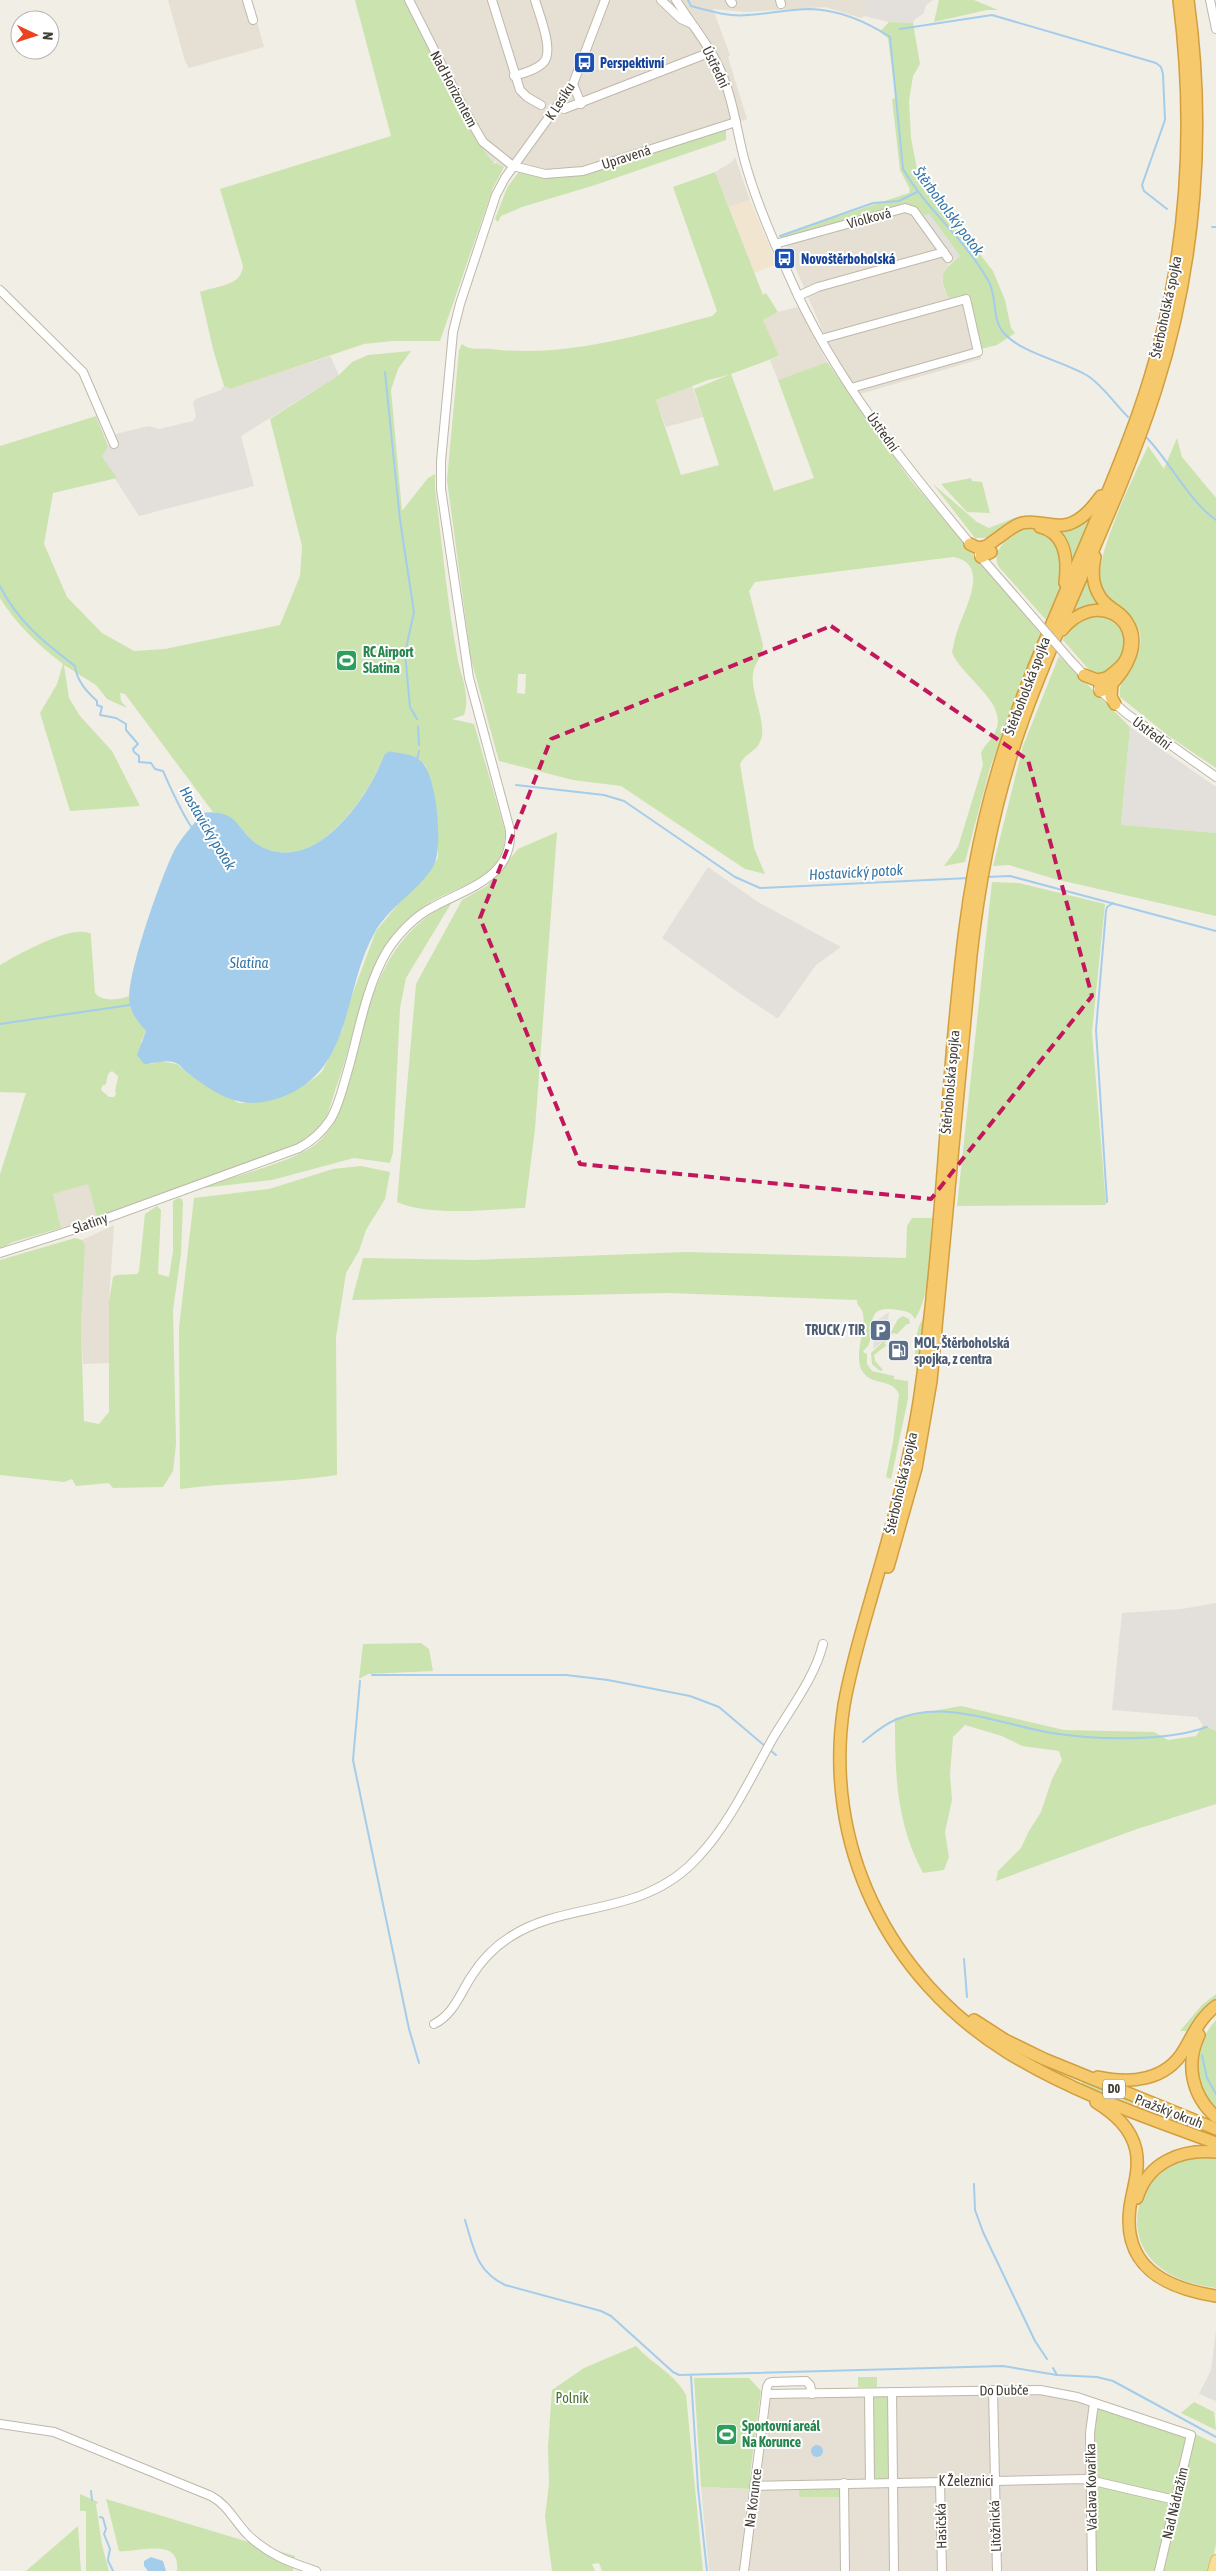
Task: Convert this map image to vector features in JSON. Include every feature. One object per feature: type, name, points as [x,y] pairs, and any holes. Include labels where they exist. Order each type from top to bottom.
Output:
[{"type":"highway","name":"Štěrboholská spojka","points":[[1076,2088],[1012,2055],[954,2013],[914,1971],[893,1942],[872,1896],[850,1810],[847,1775],[849,1723],[862,1658],[913,1481],[929,1396],[976,884],[987,806],[1006,742],[1034,665],[1114,476],[1153,366],[1169,303],[1179,248],[1187,136],[1186,80],[1179,0]]},
{"type":"highway","name":"Štěrboholská spojka","points":[[978,868],[1011,757],[1050,650],[1139,440],[1172,330],[1184,274],[1193,203],[1196,146],[1195,67],[1188,0]]},
{"type":"highway","points":[[986,552],[1010,529],[1022,523],[1059,526],[1078,520],[1092,508],[1114,476]]},
{"type":"highway","points":[[986,552],[1020,528],[1041,527],[1054,534],[1063,547],[1066,560],[1065,580],[1060,604]]},
{"type":"highway","points":[[1100,533],[1093,567],[1094,585],[1104,602],[1126,621],[1133,638],[1129,660],[1109,681],[1100,684],[1100,691]]},
{"type":"highway","points":[[970,544],[986,552]]},
{"type":"highway","points":[[986,552],[989,566]]},
{"type":"highway","points":[[1050,650],[1062,629],[1076,615],[1093,610],[1111,613],[1124,625],[1129,646],[1123,664],[1109,681],[1115,704]]},
{"type":"highway","points":[[1084,675],[1097,680],[1109,681]]},
{"type":"highway","name":"Štěrboholská spojka","points":[[878,1910],[916,1962],[955,2004],[1005,2040],[1067,2070]]},
{"type":"highway","points":[[1067,2070],[1120,2081],[1137,2080],[1156,2075],[1179,2058],[1200,2021],[1216,2006]]},
{"type":"highway","points":[[1216,2015],[1198,2037],[1193,2053],[1192,2069],[1197,2094],[1216,2117]]},
{"type":"highway","name":"Pražský okruh","points":[[1067,2070],[1216,2129]]},
{"type":"highway","points":[[1076,2088],[1116,2116],[1124,2125],[1134,2143],[1138,2170],[1131,2201],[1130,2225],[1133,2241],[1142,2260],[1156,2276],[1171,2285],[1189,2291],[1216,2296]]},
{"type":"highway","name":"Pražský okruh","points":[[1076,2088],[1216,2144]]},
{"type":"highway","points":[[1216,2152],[1188,2153],[1167,2160],[1148,2176],[1141,2188],[1135,2206],[1135,2230],[1145,2256],[1167,2278],[1192,2288],[1216,2291]]},
{"type":"main road","points":[[1214,2571],[1216,2560]]},
{"type":"street","points":[[247,0],[253,20]]},
{"type":"street","name":"Nad Horizontem","points":[[409,0],[466,113],[483,142],[513,166]]},
{"type":"street","points":[[492,0],[514,76],[520,90],[527,97],[542,105]]},
{"type":"street","points":[[514,76],[537,68],[545,62],[548,55],[548,46],[534,0]]},
{"type":"street","name":"K Lesíku","points":[[179,1191],[299,1148],[319,1134],[331,1118],[336,1107],[374,979],[388,950],[406,928],[432,907],[487,879],[504,860],[511,844],[510,830],[469,678],[441,475],[453,332],[492,207],[503,180],[573,84],[605,0]]},
{"type":"street","points":[[661,0],[681,19],[690,23]]},
{"type":"street","name":"Ústřední","points":[[676,0],[711,52],[731,97],[746,167],[775,244],[798,296],[821,339],[852,388],[922,485],[970,544]]},
{"type":"street","points":[[1210,0],[1216,29]]},
{"type":"street","points":[[564,109],[711,52]]},
{"type":"street","points":[[573,84],[581,104]]},
{"type":"street","name":"Upravená","points":[[513,166],[545,174],[583,171],[736,122]]},
{"type":"street","name":"Violková","points":[[775,244],[906,208],[914,211],[946,255],[818,287],[798,296]]},
{"type":"street","points":[[0,290],[83,372],[114,444]]},
{"type":"street","points":[[821,339],[966,298],[978,352],[852,388]]},
{"type":"street","name":"Ústřední","points":[[989,566],[1071,661],[1100,691],[1115,704],[1216,777]]},
{"type":"street","name":"Slatiny","points":[[0,1253],[88,1225],[179,1191]]},
{"type":"street","points":[[434,2024],[450,2012],[483,1961],[511,1936],[544,1921],[630,1900],[648,1893],[674,1878],[698,1858],[718,1832],[763,1755],[816,1664],[823,1644]]},
{"type":"street","points":[[766,2394],[769,2383],[772,2382],[809,2383],[812,2394]]},
{"type":"street","name":"Litožnická","points":[[993,2390],[997,2571]]},
{"type":"street","name":"Do Dubče","points":[[766,2394],[1049,2390],[1190,2435]]},
{"type":"street","points":[[892,2392],[894,2571]]},
{"type":"street","points":[[869,2393],[870,2482]]},
{"type":"street","name":"Na Korunce","points":[[744,2571],[766,2394]]},
{"type":"street","name":"Václava Kovaříka","points":[[1092,2571],[1090,2433],[1094,2403]]},
{"type":"street","points":[[0,2424],[54,2432],[211,2496],[224,2505],[248,2535],[277,2558],[316,2571]]},
{"type":"street","name":"Nad Nádražím","points":[[1159,2571],[1190,2435]]},
{"type":"street","name":"K Železnici","points":[[754,2486],[893,2481],[1090,2480],[1175,2500]]},
{"type":"street","name":"Hasičská","points":[[940,2482],[942,2571]]},
{"type":"street","points":[[844,2483],[845,2571]]},
{"type":"highlighted area","points":[[831,626],[1028,760],[1092,996],[931,1199],[580,1164],[480,918],[551,739]]},
{"type":"shaded area","points":[[168,0],[251,0],[264,47],[189,68],[185,61]]},
{"type":"shaded area","points":[[406,0],[866,0],[864,16],[861,18],[825,7],[746,12],[713,9],[730,55],[728,57],[747,119],[582,175],[548,177],[504,167],[496,163],[497,159],[495,162],[488,156],[459,114]]},
{"type":"shaded area","points":[[866,0],[933,0],[926,5],[924,13],[915,19],[913,23],[889,22],[864,16]]},
{"type":"shaded area","points":[[735,157],[750,200],[729,207],[715,172],[732,162]]},
{"type":"shaded area","points":[[750,200],[777,264],[754,273],[729,207]]},
{"type":"shaded area","points":[[908,204],[919,209],[960,256],[949,264],[942,279],[944,289],[949,298],[969,294],[981,359],[860,394],[827,341],[783,239]]},
{"type":"shaded area","points":[[929,214],[960,256],[956,259],[925,216]]},
{"type":"shaded area","points":[[798,307],[827,362],[778,380],[770,360],[779,357],[763,320],[778,312]]},
{"type":"shaded area","points":[[330,356],[339,375],[241,436],[254,486],[139,516],[101,457],[116,434],[149,426],[159,429],[193,421],[196,417],[193,402],[196,399],[221,390],[224,386],[230,389]]},
{"type":"shaded area","points":[[692,386],[703,417],[666,427],[656,400]]},
{"type":"shaded area","points":[[1130,727],[1216,787],[1216,833],[1121,825]]},
{"type":"shaded area","points":[[1154,756],[1157,760],[1136,777],[1136,787],[1149,799],[1147,803],[1133,792],[1131,779],[1134,772]]},
{"type":"shaded area","points":[[708,867],[758,902],[841,947],[816,965],[777,1018],[662,938]]},
{"type":"shaded area","points":[[88,1183],[97,1217],[61,1228],[53,1194]]},
{"type":"shaded area","points":[[114,1225],[109,1301],[110,1363],[83,1364],[81,1328],[85,1245],[82,1240]]},
{"type":"shaded area","name":"TRUCK / TIR","points":[[889,1312],[886,1339],[873,1349],[876,1321]]},
{"type":"shaded area","points":[[1216,1603],[1216,1731],[1203,1725],[1197,1717],[1112,1710],[1122,1613],[1182,1609]]},
{"type":"shaded area","points":[[1216,2330],[1216,2401],[1199,2394],[1211,2370]]},
{"type":"shaded area","points":[[1041,2393],[1075,2400],[1187,2436],[1155,2571],[709,2571],[701,2487],[759,2490],[770,2397],[867,2396],[868,2482],[896,2484],[895,2395]]},
{"type":"green space","points":[[355,0],[406,0],[459,114],[494,162],[493,164],[496,163],[504,167],[493,188],[440,341],[393,341],[364,344],[230,389],[224,386],[213,349],[200,292],[227,284],[238,278],[242,273],[243,266],[220,189],[391,136]]},
{"type":"green space","points":[[939,0],[974,0],[998,10],[987,10],[934,22]]},
{"type":"green space","points":[[889,22],[913,23],[920,64],[913,76],[909,101],[911,138],[918,174],[993,271],[1005,300],[1011,328],[1015,333],[997,345],[981,349],[969,294],[949,298],[943,284],[944,274],[949,265],[960,256],[929,214],[925,216],[919,209],[908,204],[783,239],[781,235],[909,193],[910,189],[900,170],[892,99],[896,98],[888,38],[880,32]]},
{"type":"green space","points":[[726,128],[726,140],[595,185],[522,207],[501,216],[498,222],[495,219],[507,188],[520,170],[548,177],[582,175]]},
{"type":"green space","points":[[715,172],[763,295],[766,293],[778,312],[763,320],[779,356],[731,374],[774,491],[814,478],[778,380],[827,362],[909,478],[1040,633],[990,768],[965,862],[944,866],[958,847],[983,765],[981,753],[995,732],[998,717],[981,688],[964,670],[952,652],[957,632],[970,599],[973,577],[971,568],[964,561],[953,557],[755,582],[749,591],[763,645],[762,653],[753,674],[762,737],[755,749],[740,764],[754,848],[765,874],[745,869],[621,786],[573,780],[499,761],[471,659],[447,480],[459,350],[462,344],[472,348],[519,351],[574,348],[630,337],[712,316],[717,311],[673,187]],"holes":[[[729,375],[694,389],[719,465],[681,475],[656,400],[708,380]],[[518,674],[526,674],[525,694],[517,693]]]},
{"type":"green space","points":[[411,351],[398,369],[391,390],[402,511],[428,478],[435,474],[435,488],[450,613],[466,692],[464,715],[452,719],[474,724],[505,831],[503,847],[498,860],[480,878],[442,896],[417,911],[405,921],[390,939],[377,961],[370,978],[328,1113],[307,1138],[292,1147],[97,1217],[88,1184],[53,1194],[61,1228],[13,1242],[0,1249],[0,1174],[26,1093],[0,1092],[0,965],[59,936],[83,932],[91,934],[95,993],[106,999],[129,996],[131,1009],[146,1031],[141,1042],[151,1064],[160,1061],[177,1064],[187,1073],[239,1103],[264,1098],[297,1088],[307,1083],[323,1070],[343,1028],[342,1022],[376,931],[404,897],[422,881],[438,858],[437,816],[426,766],[417,758],[389,751],[384,755],[377,772],[353,810],[337,827],[320,841],[301,850],[282,853],[255,843],[230,818],[213,812],[125,694],[120,693],[121,701],[127,708],[107,699],[96,685],[64,665],[69,698],[80,716],[112,751],[140,806],[70,811],[40,713],[57,684],[63,664],[28,634],[0,598],[0,446],[96,416],[108,446],[102,457],[117,478],[53,493],[44,544],[67,597],[102,633],[134,651],[165,649],[280,625],[300,576],[302,546],[270,419],[339,375],[352,362],[368,355]],"holes":[[[112,1071],[118,1076],[116,1094],[114,1097],[109,1097],[101,1090],[102,1086],[106,1084],[108,1074]]]},
{"type":"green space","points":[[1177,438],[1182,457],[1216,498],[1216,768],[1170,737],[1120,697],[1120,689],[1126,673],[1139,651],[1140,634],[1133,618],[1110,597],[1101,584],[1100,572],[1109,537],[1125,495],[1148,446],[1164,469]]},
{"type":"green space","points":[[971,478],[972,481],[982,482],[990,513],[967,512],[941,484]]},
{"type":"green space","points":[[933,484],[977,522],[989,528],[1019,516],[991,538],[975,538]]},
{"type":"green space","points":[[1092,516],[1071,563],[1069,546],[1058,531],[1079,526]]},
{"type":"green space","points":[[1026,529],[1036,530],[1051,538],[1057,545],[1063,561],[1061,585],[1046,620],[999,567],[997,561],[999,549],[1014,535]]},
{"type":"green space","points":[[1087,578],[1099,604],[1089,605],[1072,611]]},
{"type":"green space","points":[[1088,613],[1115,619],[1126,639],[1120,663],[1102,675],[1091,672],[1063,640],[1066,631]]},
{"type":"green space","points":[[1059,656],[1130,727],[1121,825],[1216,833],[1216,916],[1055,879],[1009,865],[993,866],[1023,746]]},
{"type":"green space","points":[[557,832],[535,1129],[525,1208],[443,1211],[411,1207],[397,1202],[416,984],[462,900],[487,886],[518,849]]},
{"type":"green space","points":[[992,882],[1019,883],[1105,904],[1092,1032],[1106,1205],[957,1206]]},
{"type":"green space","points":[[452,902],[406,978],[400,1008],[393,1152],[390,1163],[354,1158],[272,1180],[195,1189],[276,1164],[306,1151],[323,1138],[334,1123],[342,1105],[371,1000],[393,954],[408,934],[427,917]]},
{"type":"green space","points":[[361,1166],[390,1172],[385,1199],[366,1230],[359,1251],[346,1273],[336,1337],[337,1475],[298,1480],[180,1489],[179,1328],[194,1198],[269,1189],[333,1169]]},
{"type":"green space","points":[[178,1198],[182,1199],[183,1203],[181,1254],[173,1310],[176,1444],[173,1471],[163,1487],[113,1488],[109,1483],[76,1486],[72,1479],[64,1482],[0,1475],[0,1260],[75,1238],[82,1240],[85,1245],[81,1327],[84,1421],[99,1424],[109,1412],[109,1301],[113,1277],[116,1275],[137,1274],[139,1271],[145,1214],[157,1206],[161,1210],[158,1274],[169,1277],[173,1251],[173,1201]]},
{"type":"green space","points":[[912,1218],[932,1218],[929,1270],[920,1308],[915,1319],[910,1313],[903,1311],[886,1309],[875,1314],[872,1319],[868,1346],[863,1352],[867,1354],[867,1364],[872,1371],[894,1376],[894,1379],[908,1381],[908,1399],[891,1479],[886,1477],[899,1394],[893,1387],[869,1378],[863,1372],[859,1356],[864,1321],[862,1310],[857,1300],[668,1293],[352,1300],[363,1258],[473,1260],[687,1252],[906,1258],[907,1226]]},
{"type":"green space","points":[[903,1316],[909,1319],[910,1324],[907,1324],[897,1334],[893,1333],[884,1344],[887,1345],[874,1355],[875,1361],[883,1370],[880,1371],[872,1364],[871,1353],[889,1336],[898,1319]]},
{"type":"green space","points":[[923,1319],[917,1372],[915,1344],[918,1329]]},
{"type":"green space","points":[[421,1643],[429,1649],[433,1671],[368,1674],[359,1679],[363,1644]]},
{"type":"green space","points":[[961,1706],[1064,1730],[1154,1732],[1168,1740],[1196,1736],[1203,1725],[1216,1731],[1216,1804],[1137,1829],[996,1881],[998,1871],[1021,1848],[1041,1812],[1052,1779],[1062,1760],[1059,1751],[1022,1746],[1002,1736],[965,1725],[953,1737],[950,1774],[952,1800],[945,1832],[949,1857],[944,1870],[923,1873],[907,1836],[902,1817],[897,1778],[895,1718]]},
{"type":"green space","points":[[1216,1994],[1216,2000],[1198,2017],[1188,2031],[1180,2031],[1202,2005]]},
{"type":"green space","points":[[1216,2020],[1216,2112],[1202,2093],[1197,2062],[1201,2044]]},
{"type":"green space","points":[[1083,2080],[1216,2133],[1216,2136],[1119,2099],[1117,2102],[1080,2086]]},
{"type":"green space","points":[[1216,2154],[1216,2288],[1195,2284],[1162,2269],[1148,2255],[1140,2240],[1137,2223],[1139,2206],[1145,2191],[1155,2176],[1168,2164],[1185,2156]]},
{"type":"green space","name":"Polník","points":[[636,2346],[676,2381],[686,2395],[703,2571],[602,2571],[599,2563],[592,2564],[595,2571],[552,2571],[545,2517],[549,2484],[548,2447],[552,2390],[584,2368]]},
{"type":"green space","points":[[858,2377],[877,2377],[877,2387],[858,2387]]},
{"type":"green space","name":"Sportovní areál Na Korunce","points":[[694,2378],[749,2378],[761,2391],[750,2475],[753,2476],[751,2489],[701,2487]]},
{"type":"green space","points":[[875,2395],[886,2395],[889,2399],[889,2479],[873,2480],[872,2400]]},
{"type":"green space","points":[[1194,2402],[1214,2412],[1216,2430],[1181,2413]]},
{"type":"green space","points":[[1098,2407],[1187,2436],[1173,2496],[1094,2477],[1094,2420]]},
{"type":"green space","points":[[1193,2433],[1216,2444],[1216,2544],[1210,2571],[1160,2571]]},
{"type":"green space","points":[[841,2486],[842,2497],[799,2497],[799,2488]]},
{"type":"green space","points":[[1098,2486],[1171,2503],[1155,2571],[1096,2571],[1094,2489]]},
{"type":"green space","points":[[80,2494],[98,2502],[96,2505],[102,2545],[109,2571],[86,2571],[86,2511],[80,2511]]},
{"type":"green space","points":[[106,2499],[295,2556],[293,2571],[177,2571],[176,2560],[172,2553],[165,2550],[119,2551]]},
{"type":"green space","points":[[78,2526],[81,2571],[26,2571]]},
{"type":"water","name":"Slatina","points":[[389,751],[414,756],[427,769],[435,796],[437,813],[438,845],[436,858],[427,876],[388,914],[375,932],[364,954],[343,1027],[334,1050],[321,1070],[303,1086],[279,1098],[253,1103],[242,1102],[221,1095],[174,1062],[165,1061],[144,1064],[137,1055],[146,1031],[134,1016],[130,1005],[129,993],[132,975],[153,904],[168,864],[177,846],[201,813],[214,812],[224,814],[237,823],[248,836],[264,848],[284,853],[303,850],[321,840],[338,826],[353,809],[377,772],[384,755]]},
{"type":"water","points":[[815,2445],[819,2445],[823,2451],[819,2457],[815,2457],[811,2453],[811,2449]]},
{"type":"water","points":[[151,2557],[163,2561],[166,2571],[148,2571],[144,2566],[144,2561]]},
{"type":"waterway","name":"Štěrboholský potok","points":[[688,0],[691,6],[734,15],[802,9],[821,10],[842,14],[872,26],[890,37],[903,169],[923,198],[980,267],[989,282],[993,294],[997,321],[1003,332],[1020,346],[1088,376],[1104,390],[1128,417]]},
{"type":"waterway","points":[[900,29],[992,15],[1156,63],[1161,67],[1163,74],[1165,120],[1142,185],[1144,191],[1167,209]]},
{"type":"waterway","points":[[780,236],[873,203],[899,201],[917,192]]},
{"type":"waterway","points":[[385,372],[400,520],[414,612],[405,653],[410,707],[417,719]]},
{"type":"waterway","name":"Štěrboholský potok","points":[[1147,438],[1188,492],[1216,520]]},
{"type":"waterway","name":"Hostavický potok","points":[[0,586],[23,621],[75,666],[83,685],[97,701],[97,705],[102,707],[100,715],[116,718],[126,724],[126,730],[138,744],[133,749],[139,756],[139,762],[151,763],[155,769],[163,771],[192,828]]},
{"type":"waterway","points":[[418,726],[419,745]]},
{"type":"waterway","points":[[417,760],[419,751]]},
{"type":"waterway","name":"Hostavický potok","points":[[516,785],[604,795],[624,801],[735,877],[760,888],[969,878]]},
{"type":"waterway","name":"Hostavický potok","points":[[986,877],[1010,876],[1216,931]]},
{"type":"waterway","points":[[1107,1202],[1096,1030],[1106,911],[1107,907],[1113,903]]},
{"type":"waterway","points":[[0,1024],[130,1005]]},
{"type":"waterway","points":[[372,1675],[566,1675],[608,1680],[690,1696],[719,1707],[766,1747]]},
{"type":"waterway","points":[[360,1681],[353,1760],[409,2029],[419,2063]]},
{"type":"waterway","points":[[863,1742],[882,1727],[895,1720],[914,1714],[934,1712],[974,1715],[1052,1733],[1089,1737],[1151,1737],[1190,1732],[1207,1727]]},
{"type":"waterway","points":[[770,1750],[776,1755]]},
{"type":"waterway","points":[[964,1959],[967,1997]]},
{"type":"waterway","points":[[1202,2055],[1207,2078],[1216,2094]]},
{"type":"waterway","points":[[974,2184],[975,2210],[983,2232],[1035,2341],[1047,2359]]},
{"type":"waterway","points":[[465,2220],[474,2250],[482,2266],[495,2279],[505,2285],[601,2311],[611,2316],[673,2372],[679,2375],[1003,2366],[1057,2375],[1097,2377],[1113,2381],[1216,2437]]},
{"type":"waterway","points":[[1053,2368],[1057,2375]]},
{"type":"waterway","points":[[691,2376],[698,2488],[707,2571]]},
{"type":"waterway","points":[[91,2491],[92,2500]]},
{"type":"waterway","points":[[100,2517],[103,2518],[106,2529],[104,2534],[110,2549],[108,2561],[113,2571]]},
{"type":"place","name":"Perspektivní","points":[[584,63]]},
{"type":"place","name":"Novoštěrboholská","points":[[785,259]]},
{"type":"place","name":"RC Airport Slatina","points":[[347,660]]},
{"type":"place","name":"TRUCK / TIR","points":[[881,1330]]},
{"type":"place","name":"MOL, Štěrboholská spojka, z centra","points":[[898,1351]]},
{"type":"place","name":"Sportovní areál Na Korunce","points":[[726,2434]]}]
